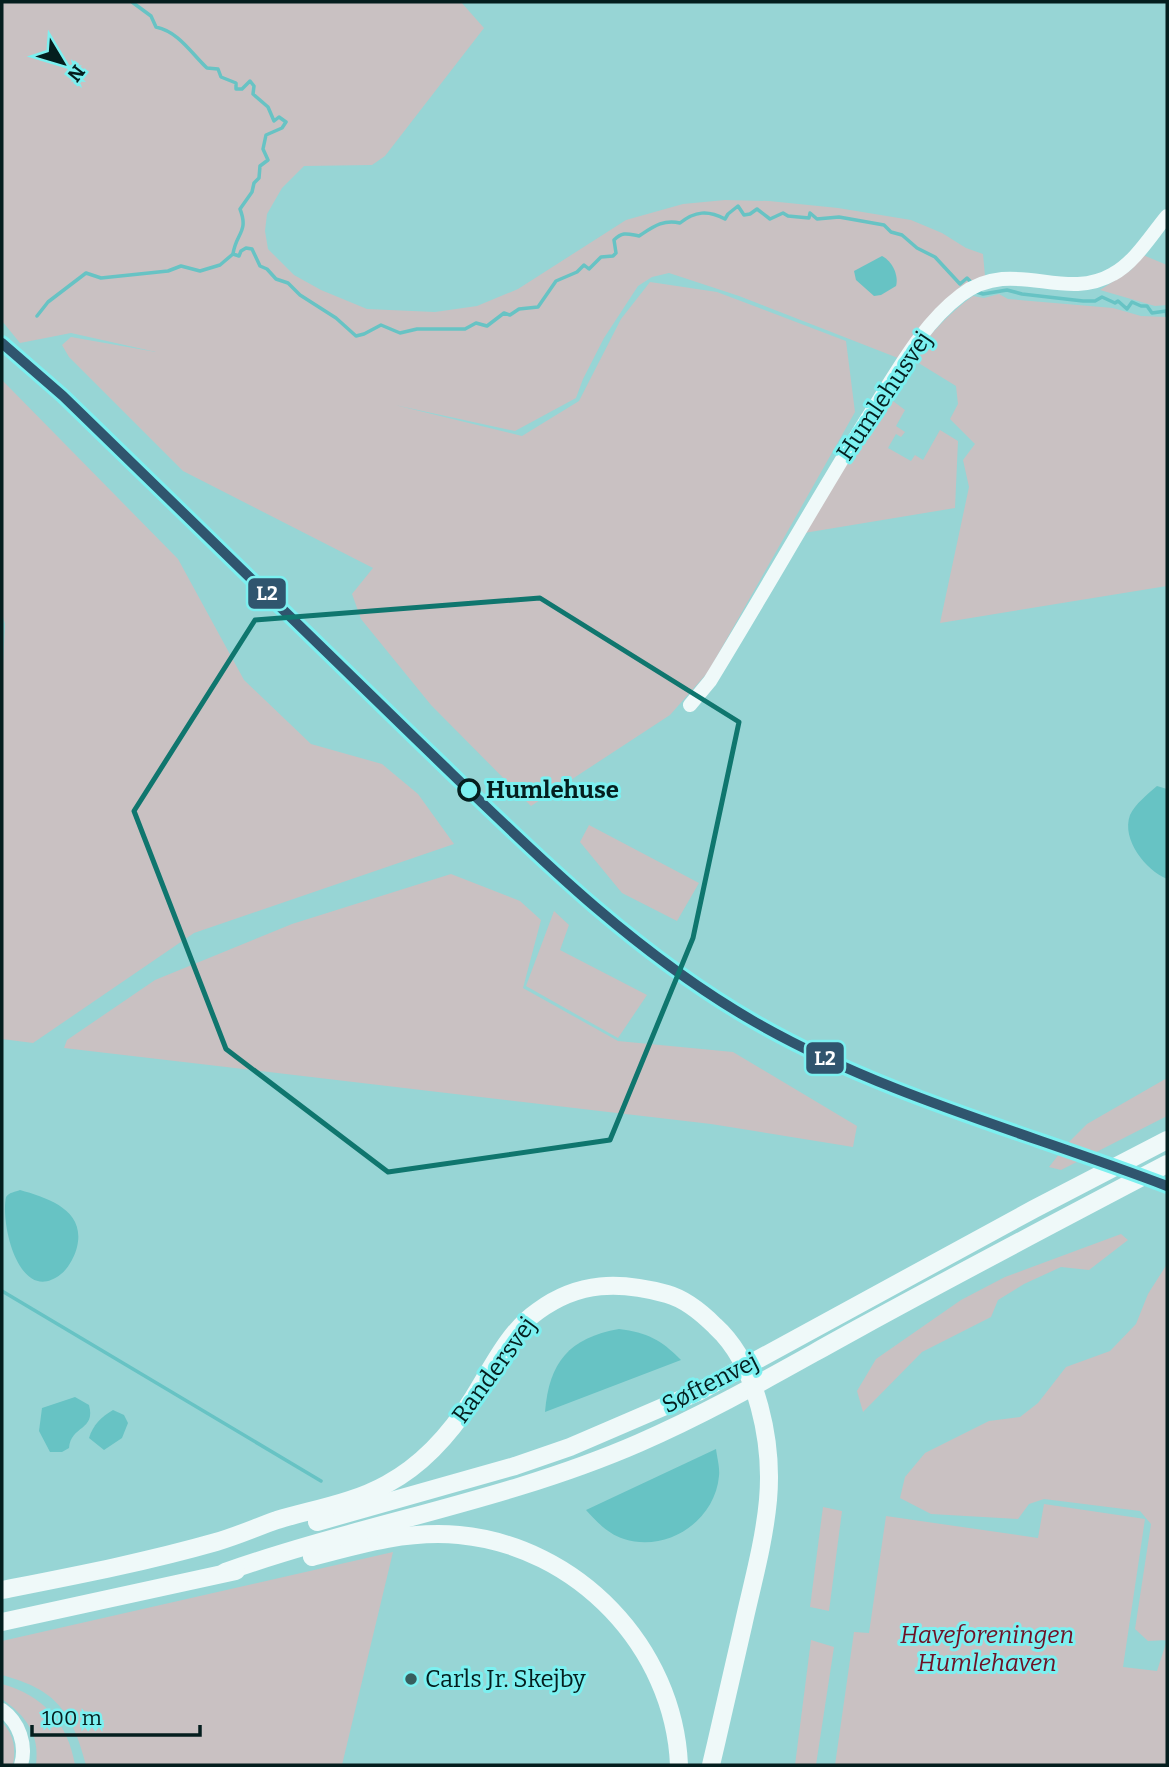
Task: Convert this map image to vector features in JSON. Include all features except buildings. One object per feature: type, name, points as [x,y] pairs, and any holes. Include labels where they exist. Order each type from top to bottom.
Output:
[{"type":"main road","name":"Søftenvej","points":[[218,1541],[293,1529],[488,1474],[570,1447],[641,1418],[698,1392],[1034,1209],[1167,1140]]},
{"type":"main road","name":"Søftenvej","points":[[225,1572],[282,1552],[565,1472],[638,1443],[710,1409],[1167,1164]]},
{"type":"main road","name":"Randersvej","points":[[2,1590],[218,1541],[278,1520],[344,1502],[402,1476],[427,1456],[449,1432],[473,1398],[491,1365],[537,1311],[567,1294],[603,1284],[638,1286],[674,1296],[702,1313],[724,1334],[742,1360],[752,1382],[764,1433],[768,1496],[763,1538],[711,1765]]},
{"type":"main road","points":[[2,1622],[225,1572],[286,1563],[404,1536],[468,1536],[500,1542],[543,1558],[586,1586],[626,1625],[653,1665],[670,1709],[679,1765]]},
{"type":"street","name":"Humlehusvej","points":[[690,705],[710,681],[829,480],[906,358],[948,306],[978,285],[1000,278],[1072,284],[1100,281],[1116,273],[1128,262],[1167,216]]},
{"type":"street","points":[[2,1710],[17,1726],[23,1741],[21,1765]]},
{"type":"highlighted area","points":[[540,598],[739,722],[693,938],[610,1140],[388,1172],[226,1049],[134,811],[255,620]]},
{"type":"green space","points":[[2,2],[461,2],[484,28],[385,156],[372,165],[304,166],[282,188],[267,214],[265,231],[268,249],[294,275],[321,290],[367,309],[435,312],[477,306],[518,289],[626,220],[683,204],[725,200],[769,201],[838,208],[911,220],[983,254],[985,276],[960,287],[924,322],[898,358],[739,296],[669,273],[652,277],[638,286],[604,338],[576,398],[515,431],[395,405],[522,436],[579,401],[621,319],[650,282],[717,292],[846,341],[855,412],[708,672],[670,715],[531,806],[431,705],[361,619],[352,594],[373,568],[183,471],[69,357],[62,345],[71,337],[156,352],[71,333],[20,343],[2,321]]},
{"type":"green space","points":[[1143,255],[1167,265],[1167,305],[1155,306],[1100,290],[1131,270]]},
{"type":"green space","points":[[999,294],[1008,299],[1113,308],[1141,316],[1167,317],[1167,586],[940,623],[969,487],[963,460],[975,444],[950,419],[958,404],[956,386],[912,359],[940,325],[973,296],[984,298]]},
{"type":"green space","points":[[2,380],[178,559],[244,680],[311,744],[382,764],[418,794],[454,844],[194,933],[33,1043],[2,1039],[2,685],[5,624],[2,613]]},
{"type":"green space","points":[[884,399],[893,401],[905,410],[896,426],[905,432],[901,437],[896,434],[888,448],[911,461],[915,455],[923,460],[940,430],[958,441],[955,508],[804,533]]},
{"type":"green space","points":[[589,825],[699,883],[677,921],[622,893],[580,842]]},
{"type":"green space","points":[[451,874],[520,901],[541,920],[523,988],[618,1041],[733,1052],[857,1126],[853,1147],[711,1124],[64,1048],[67,1040],[155,980],[292,924]]},
{"type":"green space","points":[[554,911],[569,925],[560,950],[647,995],[618,1038],[526,986]]},
{"type":"green space","points":[[1167,1078],[1167,1116],[1061,1170],[1049,1167],[1087,1124]]},
{"type":"green space","points":[[1121,1234],[1128,1240],[1089,1270],[1061,1267],[1024,1284],[998,1300],[991,1317],[922,1352],[863,1412],[857,1391],[876,1359],[961,1300],[1005,1277]]},
{"type":"green space","points":[[1167,1264],[1167,1640],[1148,1641],[1135,1629],[1151,1524],[1140,1511],[1044,1499],[1029,1504],[1018,1519],[931,1514],[900,1498],[905,1477],[925,1453],[989,1421],[1020,1417],[1038,1403],[1066,1367],[1110,1351],[1136,1324],[1148,1294]]},
{"type":"green space","name":"Haveforeningen Humlehaven","points":[[1044,1504],[1145,1519],[1123,1667],[1157,1671],[1167,1640],[1167,1765],[835,1765],[854,1632],[869,1633],[886,1516],[1038,1538]]},
{"type":"green space","points":[[823,1507],[842,1511],[829,1611],[810,1607]]},
{"type":"green space","points":[[393,1552],[342,1765],[86,1765],[75,1731],[59,1706],[36,1688],[2,1675],[2,1641]]},
{"type":"green space","points":[[811,1640],[834,1647],[816,1765],[795,1765]]},
{"type":"green space","points":[[2,1684],[30,1695],[51,1713],[66,1736],[75,1765],[36,1765],[36,1744],[30,1727],[18,1712],[2,1699]]},
{"type":"green space","points":[[2,1722],[13,1742],[13,1765],[2,1765]]},
{"type":"water","points":[[882,256],[894,269],[896,286],[874,296],[856,280],[854,271]]},
{"type":"water","points":[[1157,786],[1167,789],[1167,879],[1151,869],[1137,853],[1128,825],[1132,811]]},
{"type":"water","points":[[20,1190],[53,1202],[70,1215],[76,1224],[77,1247],[69,1266],[64,1272],[47,1281],[34,1280],[24,1272],[10,1242],[6,1225],[6,1197]]},
{"type":"water","points":[[619,1329],[653,1338],[681,1360],[545,1412],[551,1379],[565,1355],[587,1339]]},
{"type":"water","points":[[75,1397],[89,1405],[89,1419],[74,1435],[69,1448],[62,1452],[50,1452],[39,1431],[42,1408]]},
{"type":"water","points":[[113,1410],[124,1415],[128,1423],[122,1438],[104,1450],[89,1438],[98,1422]]},
{"type":"water","points":[[716,1449],[719,1476],[709,1507],[686,1530],[672,1537],[640,1542],[624,1539],[608,1531],[586,1510]]},
{"type":"waterway","points":[[132,2],[151,16],[156,27],[178,38],[207,68],[218,69],[221,77],[236,83],[236,89],[242,89],[250,81],[254,86],[253,94],[268,107],[274,121],[279,117],[286,122],[282,128],[266,135],[263,149],[268,160],[260,166],[259,178],[240,209],[243,228],[233,254],[239,256],[246,248],[252,249],[260,266],[276,279],[288,283],[356,336],[381,325],[400,333],[417,329],[465,329],[476,323],[487,326],[504,313],[510,315],[519,309],[538,307],[556,281],[577,272],[584,265],[589,269],[601,257],[613,256],[616,253],[614,240],[620,235],[639,236],[658,225],[680,223],[702,213],[725,219],[738,206],[744,215],[757,209],[770,219],[783,213],[809,218],[810,213],[817,219],[839,217],[884,225],[891,232],[902,235],[917,248],[935,257],[960,284],[967,278],[970,281]]},
{"type":"waterway","points":[[37,316],[48,302],[86,273],[101,278],[168,271],[181,266],[200,271],[220,265],[233,254]]},
{"type":"waterway","points":[[977,292],[983,294],[1007,290],[1083,301],[1095,301],[1102,297],[1115,303],[1118,301],[1127,309],[1132,302],[1147,306],[1152,313],[1166,311],[1167,316]]},
{"type":"waterway","points":[[2,1291],[321,1481]]},
{"type":"transit line","name":"L2","points":[[2,343],[63,396],[536,854],[619,927],[663,961],[755,1022],[854,1071],[958,1112],[1167,1186]]},
{"type":"place","name":"Humlehuse","points":[[469,790]]},
{"type":"place","name":"Carls Jr. Skejby","points":[[411,1679]]}]
